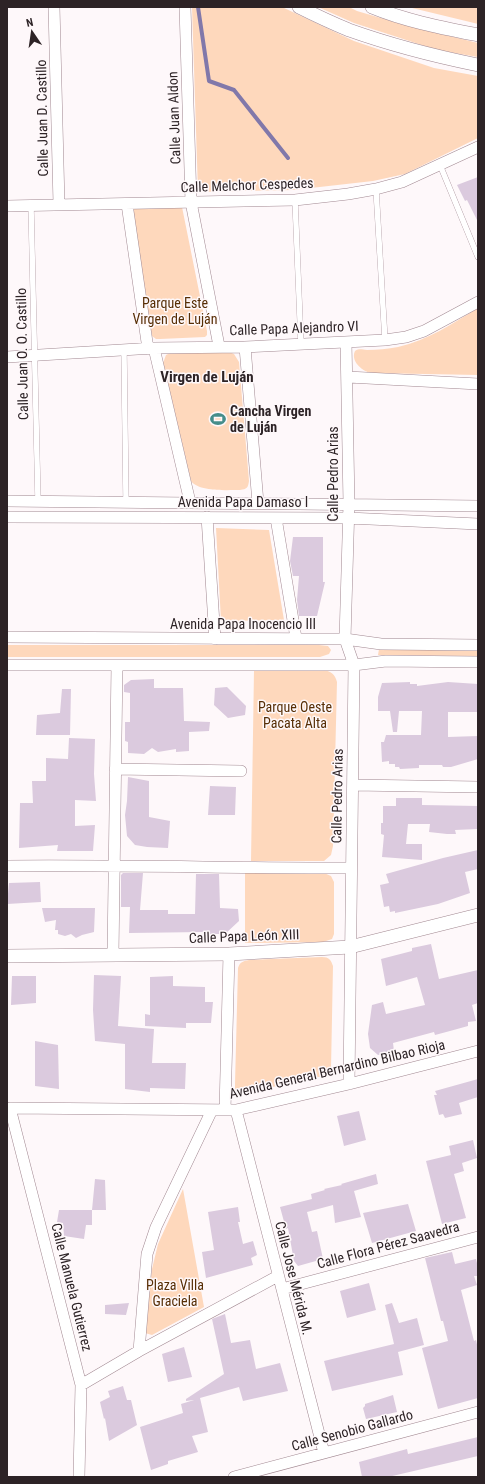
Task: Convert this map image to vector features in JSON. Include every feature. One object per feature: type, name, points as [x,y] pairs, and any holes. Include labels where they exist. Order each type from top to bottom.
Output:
[{"type":"street","name":"Calle Juan D. Castillo","points":[[54,7],[59,204]]},
{"type":"street","name":"Calle Juan Aldon","points":[[185,7],[191,202],[219,346]]},
{"type":"street","points":[[298,7],[347,29],[396,46],[478,65]]},
{"type":"street","points":[[372,7],[407,18],[478,35]]},
{"type":"street","name":"Calle Melchor Cespedes","points":[[7,206],[295,200],[376,189],[402,182],[478,147]]},
{"type":"street","points":[[127,204],[151,348],[190,502]]},
{"type":"street","name":"Calle Papa Alejandro VI","points":[[7,357],[151,348],[219,346],[245,347],[385,340],[406,337],[424,331],[478,302]]},
{"type":"street","name":"Calle Pedro Arias","points":[[346,342],[348,377],[349,504],[345,639],[354,665],[349,1084]]},
{"type":"street","points":[[245,347],[258,503]]},
{"type":"street","points":[[348,377],[478,384]]},
{"type":"street","name":"Avenida Papa Damaso I","points":[[7,501],[478,506]]},
{"type":"street","name":"Avenida Papa Damaso I","points":[[7,517],[348,518],[478,524]]},
{"type":"street","points":[[207,517],[215,639]]},
{"type":"street","points":[[276,518],[296,638]]},
{"type":"street","name":"Avenida Papa Inocencio III","points":[[7,637],[215,639],[296,638],[345,639],[381,644],[478,645]]},
{"type":"street","points":[[7,665],[354,665],[386,661],[478,662]]},
{"type":"street","points":[[112,955],[117,665]]},
{"type":"street","points":[[115,769],[241,771]]},
{"type":"street","points":[[352,785],[478,787]]},
{"type":"street","points":[[7,866],[114,865],[252,868],[351,868]]},
{"type":"street","name":"Calle Papa León XIII","points":[[7,956],[229,954],[350,947],[478,915]]},
{"type":"street","name":"Calle Jose Mérida M.","points":[[229,954],[230,1110],[282,1289],[324,1453]]},
{"type":"street","name":"Avenida General Bernardino Bilbao Rioja","points":[[10,1108],[230,1110],[349,1084],[478,1051]]},
{"type":"street","name":"Calle Manuela Gutierrez","points":[[10,1108],[82,1385],[79,1477]]},
{"type":"street","points":[[139,1351],[147,1254],[156,1226],[212,1110]]},
{"type":"street","name":"Calle Flora Pérez Saavedra","points":[[282,1289],[478,1237]]},
{"type":"street","points":[[82,1385],[139,1351],[278,1276]]},
{"type":"street","name":"Calle Senobio Gallardo","points":[[234,1477],[478,1412]]},
{"type":"lane","points":[[440,165],[478,257]]},
{"type":"lane","points":[[376,189],[385,340]]},
{"type":"lane","points":[[295,200],[301,344]]},
{"type":"lane","name":"Calle Juan O. O. Castillo","points":[[31,205],[38,501]]},
{"type":"lane","points":[[124,350],[126,502]]},
{"type":"green space","points":[[192,7],[282,7],[354,41],[434,68],[478,76],[478,138],[405,174],[373,181],[293,190],[198,192]]},
{"type":"green space","points":[[318,7],[349,7],[357,11],[401,24],[478,43],[478,57],[437,50],[354,23]]},
{"type":"green space","points":[[408,7],[478,7],[478,24],[470,22]]},
{"type":"green space","name":"Parque Este Virgen de Luján","points":[[134,206],[182,207],[207,331],[207,335],[205,337],[156,339],[152,336],[132,213]]},
{"type":"green space","points":[[478,308],[478,375],[372,373],[361,368],[354,359],[355,351],[358,350],[375,350],[398,347],[420,340],[440,331]]},
{"type":"green space","name":"Parque Este Virgen de Luján","points":[[229,352],[234,354],[239,362],[249,481],[247,488],[242,490],[207,489],[195,485],[191,481],[163,363],[166,355],[170,353]]},
{"type":"green space","points":[[216,528],[269,530],[284,620],[221,621]]},
{"type":"green space","points":[[7,645],[319,645],[328,646],[331,650],[329,654],[320,657],[7,657]]},
{"type":"green space","points":[[379,649],[478,651],[478,656],[378,655]]},
{"type":"green space","name":"Parque Oeste Pacata Alta","points":[[254,670],[323,670],[332,673],[336,679],[333,846],[331,855],[324,861],[251,861]]},
{"type":"green space","points":[[245,873],[324,873],[331,876],[334,882],[334,934],[332,939],[323,942],[245,943]]},
{"type":"green space","points":[[322,957],[329,959],[333,966],[331,1069],[323,1076],[245,1093],[238,1092],[235,1089],[235,1084],[238,968],[240,964],[243,961],[249,960]]},
{"type":"green space","name":"Plaza Villa Graciela","points":[[183,1189],[204,1307],[152,1335],[145,1333],[152,1269],[158,1244]]},
{"type":"building","points":[[478,177],[478,222],[467,200],[465,201],[457,185]]},
{"type":"building","points":[[293,537],[323,537],[323,582],[325,582],[317,616],[299,616],[297,600],[299,576],[293,576],[290,561]]},
{"type":"building","points":[[154,679],[154,688],[183,688],[184,721],[210,722],[209,731],[189,732],[189,751],[176,752],[176,749],[158,752],[152,748],[144,754],[128,753],[128,742],[125,741],[125,722],[130,722],[130,693],[124,692],[124,685],[131,680]]},
{"type":"building","points":[[410,682],[410,684],[417,684],[417,686],[448,682],[478,684],[478,712],[448,712],[448,737],[478,736],[478,759],[451,767],[443,767],[442,765],[419,765],[419,768],[400,769],[399,767],[395,767],[395,764],[389,764],[389,761],[382,762],[381,742],[384,742],[386,735],[421,735],[422,711],[399,711],[397,732],[393,732],[390,711],[378,711],[378,697],[382,683]]},
{"type":"building","points":[[227,687],[246,706],[245,715],[228,718],[214,705],[215,688]]},
{"type":"building","points":[[62,689],[71,689],[70,735],[36,735],[37,715],[60,713]]},
{"type":"building","points":[[69,738],[95,739],[94,774],[96,801],[75,800],[75,826],[95,825],[93,851],[57,851],[58,845],[19,848],[20,803],[33,803],[32,781],[46,781],[46,758],[68,759]]},
{"type":"building","points":[[128,777],[149,781],[149,817],[170,821],[168,848],[135,845],[127,836],[125,815]]},
{"type":"building","points":[[210,786],[236,787],[235,815],[208,815]]},
{"type":"building","points":[[396,798],[422,798],[422,805],[478,806],[478,829],[455,830],[456,834],[447,834],[429,832],[430,824],[408,824],[406,844],[422,844],[422,860],[382,857],[384,835],[381,834],[381,823],[383,823],[383,806],[396,806]]},
{"type":"building","points":[[478,850],[478,869],[465,872],[470,893],[438,904],[395,913],[395,911],[390,912],[389,906],[384,907],[380,885],[389,883],[386,874]]},
{"type":"building","points":[[123,873],[143,873],[140,910],[168,910],[168,914],[195,914],[196,874],[219,874],[220,908],[238,909],[239,921],[225,934],[204,934],[204,932],[129,933],[130,907],[121,907],[121,875]]},
{"type":"building","points":[[40,882],[41,902],[7,904],[9,883]]},
{"type":"building","points":[[42,908],[95,908],[94,932],[76,938],[71,934],[65,936],[58,934],[58,930],[55,930],[56,920],[45,922]]},
{"type":"building","points":[[431,944],[439,979],[478,970],[478,1003],[472,1005],[476,1021],[468,1022],[468,1026],[435,1035],[434,1032],[393,1043],[394,1051],[378,1055],[370,1048],[368,1034],[372,1005],[383,1002],[386,1014],[425,1005],[417,977],[386,986],[381,959],[412,951],[412,948]]},
{"type":"building","points":[[94,975],[121,976],[118,1026],[154,1029],[152,1063],[186,1063],[185,1089],[150,1088],[150,1092],[125,1089],[125,1044],[95,1041],[93,1010]]},
{"type":"building","points":[[12,976],[36,976],[36,1003],[11,1005]]},
{"type":"building","points":[[173,976],[173,986],[205,987],[205,1002],[213,1002],[211,1023],[186,1023],[186,1028],[145,1026],[145,1014],[150,1015],[150,977]]},
{"type":"building","points":[[35,1041],[58,1045],[59,1089],[35,1086]]},
{"type":"building","points":[[478,1079],[478,1097],[459,1103],[462,1114],[445,1118],[443,1114],[439,1115],[434,1095],[437,1095],[435,1091]]},
{"type":"building","points":[[359,1111],[366,1140],[344,1146],[337,1116]]},
{"type":"building","points":[[473,1140],[477,1158],[462,1163],[464,1171],[454,1174],[466,1218],[442,1224],[426,1161],[451,1155],[449,1146]]},
{"type":"building","points":[[376,1174],[378,1184],[354,1191],[361,1217],[335,1223],[333,1205],[307,1212],[312,1232],[317,1231],[323,1259],[298,1266],[294,1261],[288,1228],[286,1229],[280,1207],[312,1199],[311,1194]]},
{"type":"building","points":[[95,1179],[105,1180],[106,1210],[92,1210]]},
{"type":"building","points":[[408,1204],[416,1231],[372,1243],[363,1213]]},
{"type":"building","points":[[238,1207],[240,1222],[238,1222],[243,1244],[253,1241],[257,1255],[251,1258],[253,1265],[206,1278],[202,1252],[214,1250],[208,1212]]},
{"type":"building","points":[[59,1210],[92,1210],[92,1225],[86,1225],[84,1239],[64,1236],[63,1223],[57,1222]]},
{"type":"building","points":[[452,1252],[455,1264],[476,1259],[478,1267],[478,1276],[474,1276],[477,1285],[461,1290],[474,1341],[476,1340],[478,1349],[478,1398],[438,1409],[422,1348],[448,1341],[443,1321],[441,1321],[425,1258]]},
{"type":"building","points":[[369,1283],[376,1310],[347,1318],[340,1291]]},
{"type":"building","points":[[129,1303],[126,1315],[105,1314],[105,1305]]},
{"type":"building","points":[[392,1303],[399,1323],[417,1318],[424,1345],[398,1352],[403,1375],[332,1391],[324,1361],[394,1344],[385,1305]]},
{"type":"building","points":[[225,1314],[231,1343],[250,1340],[256,1369],[280,1363],[288,1391],[243,1401],[239,1387],[200,1398],[208,1432],[192,1436],[198,1452],[168,1461],[168,1464],[151,1470],[140,1427],[183,1413],[181,1404],[194,1400],[186,1401],[186,1399],[224,1374],[212,1319]]},
{"type":"building","points":[[184,1347],[192,1377],[168,1382],[162,1354]]},
{"type":"building","points":[[123,1386],[127,1400],[131,1400],[137,1425],[109,1441],[105,1418],[104,1419],[100,1402],[110,1397],[108,1391]]},
{"type":"building","points":[[393,1395],[397,1412],[366,1419],[363,1408],[365,1404]]},
{"type":"building","points":[[478,1437],[478,1456],[388,1477],[362,1477],[359,1462],[407,1449],[408,1454]]},
{"type":"waterway","points":[[198,7],[209,81],[234,90],[288,158]]},
{"type":"place","name":"Cancha Virgen de Luján","points":[[218,419]]},
{"type":"district","name":"Virgen de Luján","points":[[207,377]]}]
